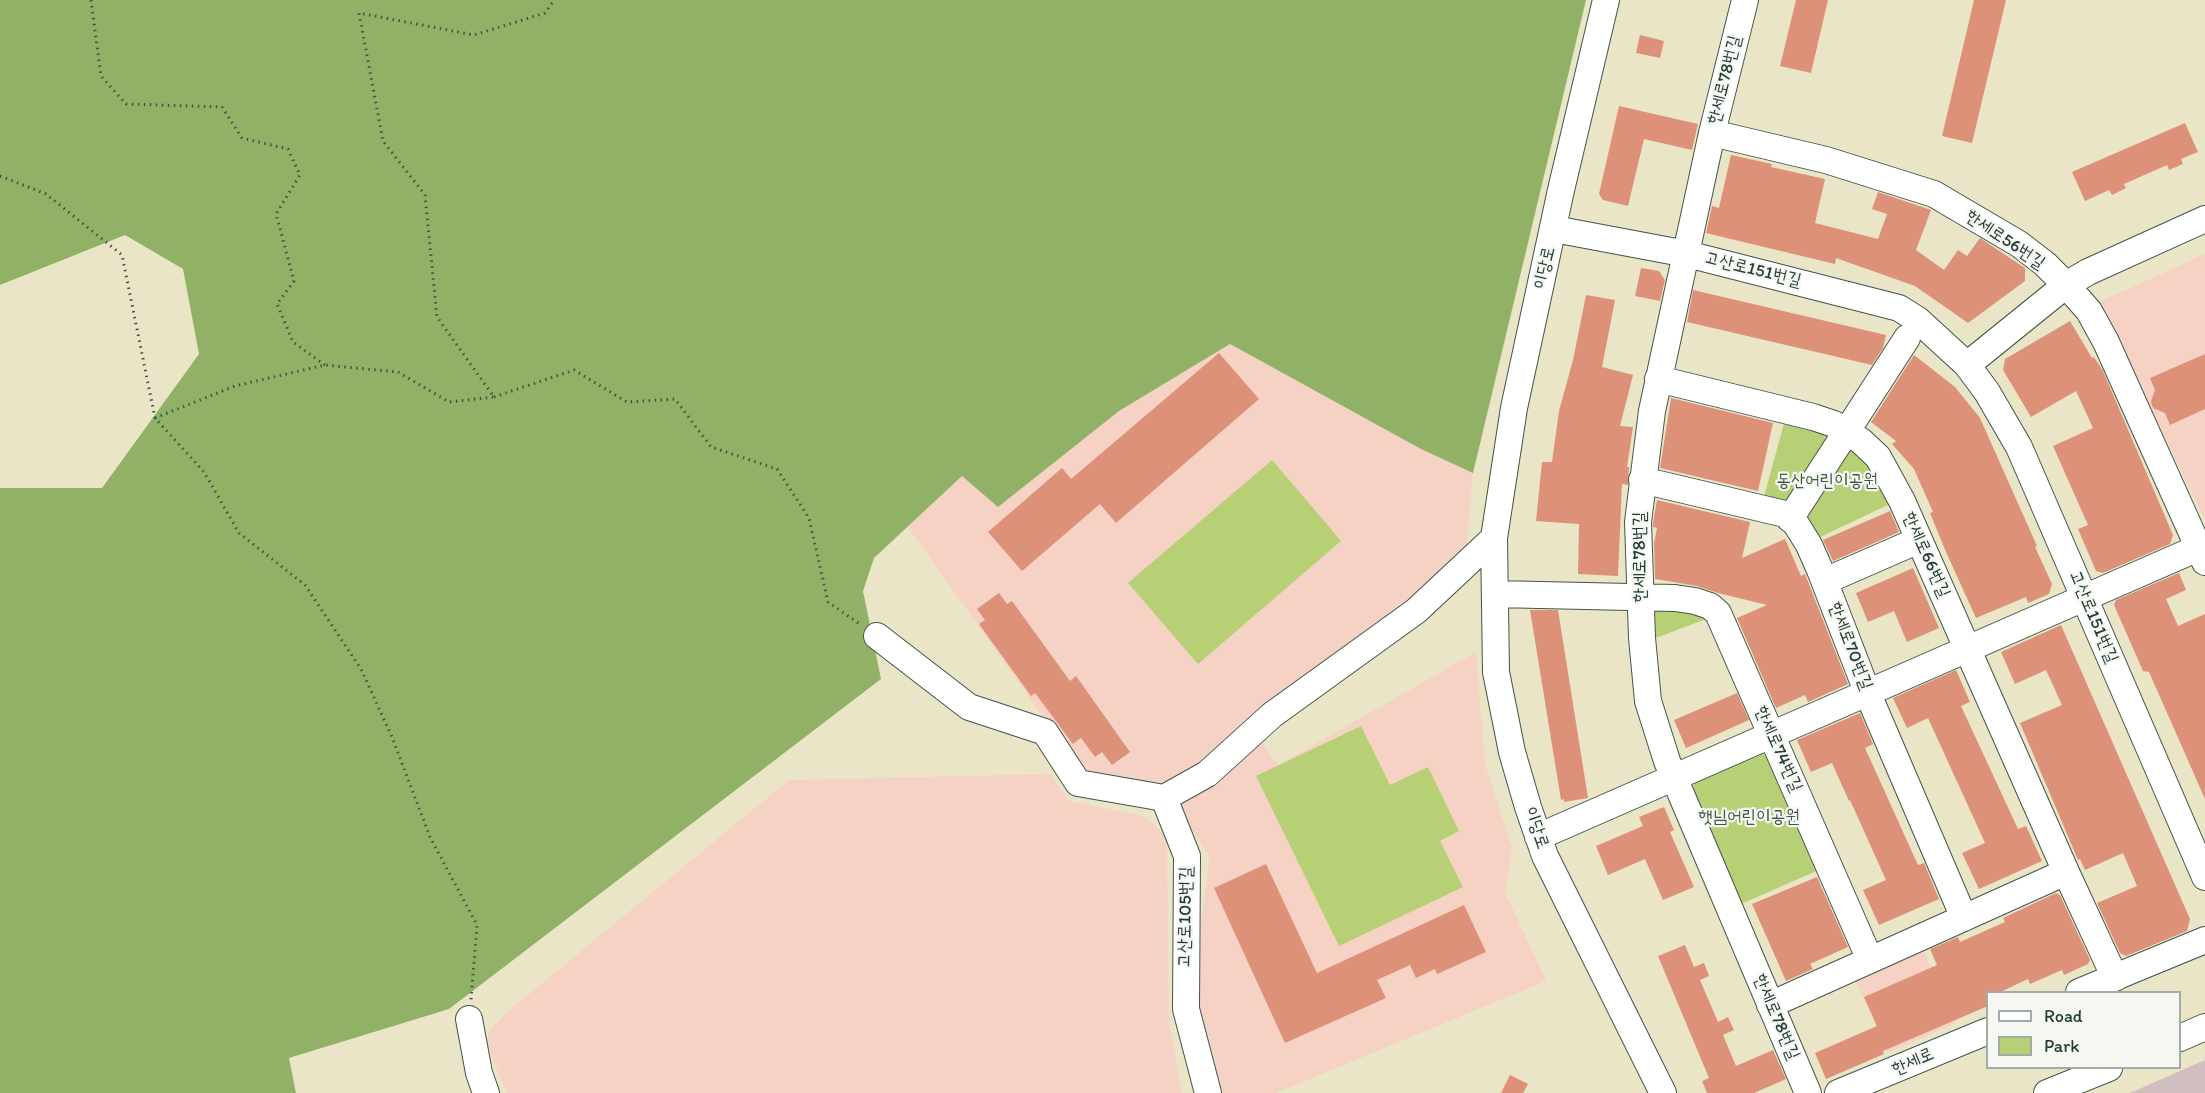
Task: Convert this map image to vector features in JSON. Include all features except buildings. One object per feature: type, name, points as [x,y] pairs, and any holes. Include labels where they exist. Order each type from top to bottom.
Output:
[{"type":"street","name":"이당로","points":[[1606,0],[1514,408],[1494,538],[1496,672],[1512,752],[1538,837],[1568,905],[1663,1093]]},
{"type":"street","name":"한세로78번길","points":[[1745,0],[1712,133],[1658,379],[1642,480],[1638,522],[1639,596],[1648,700],[1673,778],[1808,1093]]},
{"type":"street","name":"한세로56번길","points":[[1712,133],[1826,160],[1934,194],[2019,244],[2066,285],[2089,311],[2106,342],[2203,552]]},
{"type":"street","points":[[1967,365],[2066,285],[2088,272],[2205,219]]},
{"type":"street","name":"고산로151번길","points":[[1554,229],[1687,254],[1899,308],[1918,321],[1967,365],[1988,392],[2019,447],[2205,877]]},
{"type":"street","points":[[1642,480],[1785,514],[1790,519],[1907,338]]},
{"type":"street","name":"한세로66번길","points":[[1658,379],[1834,424],[1861,441],[1878,457],[1902,501],[2115,978]]},
{"type":"street","name":"한세로70번길","points":[[1790,519],[1796,524],[1809,545],[1825,581],[1868,694],[1964,918]]},
{"type":"street","points":[[878,636],[969,707],[1045,732],[1078,783],[1164,798],[1207,774],[1272,715],[1416,610],[1494,538]]},
{"type":"street","points":[[1825,581],[1919,540]]},
{"type":"street","points":[[1538,837],[2086,599],[2203,552]]},
{"type":"street","name":"한세로74번길","points":[[1494,594],[1639,596],[1695,601],[1710,606],[1718,613],[1870,960]]},
{"type":"street","name":"고산로105번길","points":[[1164,798],[1187,856],[1185,1009],[1208,1093]]},
{"type":"street","points":[[1770,1005],[2066,872]]},
{"type":"street","points":[[2084,991],[2205,940]]},
{"type":"street","points":[[469,1019],[479,1072],[486,1093]]},
{"type":"street","name":"한세로","points":[[1838,1093],[1986,1032]]},
{"type":"street","points":[[2047,1093],[2107,1069]]},
{"type":"path","points":[[92,0],[101,76],[126,104],[222,107],[242,138],[288,149],[300,175],[276,214],[294,281],[277,304],[293,342],[325,365]]},
{"type":"path","points":[[494,397],[437,317],[425,195],[383,141],[359,13],[474,35],[545,13],[554,0]]},
{"type":"path","points":[[0,176],[46,194],[122,255],[154,418],[204,472],[239,533],[305,585],[361,669],[392,737],[430,837],[477,925],[469,1019]]},
{"type":"path","points":[[154,418],[235,386],[325,365],[398,372],[449,402],[494,397],[574,370],[627,402],[675,399],[711,447],[777,469],[809,518],[828,603],[878,636]]},
{"type":"shaded area","points":[[2205,254],[2205,520],[2121,349],[2098,308],[2101,301]]},
{"type":"shaded area","points":[[1230,344],[1421,449],[1473,473],[1466,553],[1202,764],[1155,789],[1082,772],[908,527],[962,476],[1119,411]]},
{"type":"shaded area","points":[[1476,652],[1485,764],[1512,848],[1505,892],[1546,981],[1276,1093],[1222,1093],[1201,1027],[1195,965],[1210,857],[1174,802],[1260,739],[1278,765]]},
{"type":"shaded area","points":[[1050,774],[1069,801],[1144,816],[1167,837],[1169,1021],[1182,1093],[507,1093],[486,1044],[489,1031],[507,1012],[789,780]]},
{"type":"shaded area","points":[[1923,949],[1955,1024],[1887,1053],[1855,979]]},
{"type":"shaded area","points":[[2205,1060],[2205,1093],[2130,1093]]},
{"type":"green space","points":[[0,0],[1586,0],[1473,473],[1421,449],[1230,344],[1119,411],[998,507],[962,476],[874,558],[863,591],[881,679],[449,1009],[289,1058],[296,1093],[0,1093],[0,488],[102,488],[199,354],[183,269],[125,235],[0,285]]},
{"type":"green space","name":"동산어린이공원","points":[[1786,416],[1853,441],[1894,502],[1814,540],[1762,504]]},
{"type":"green space","points":[[1272,460],[1341,541],[1198,664],[1128,583]]},
{"type":"green space","points":[[1653,600],[1709,618],[1653,639]]},
{"type":"green space","points":[[1361,726],[1390,785],[1428,767],[1459,831],[1440,841],[1463,887],[1339,946],[1256,776]]},
{"type":"green space","name":"햇님어린이공원","points":[[1755,752],[1769,756],[1819,870],[1741,904],[1691,792],[1697,778]]}]
